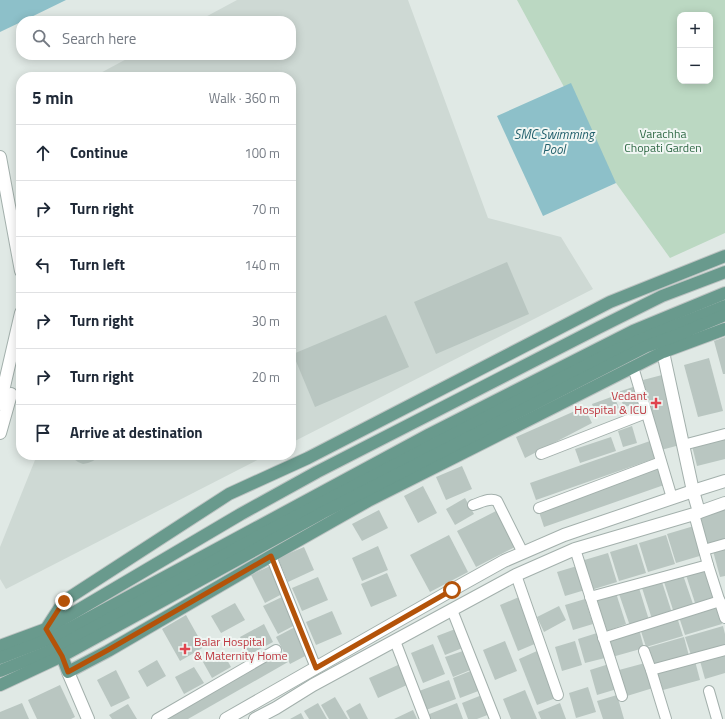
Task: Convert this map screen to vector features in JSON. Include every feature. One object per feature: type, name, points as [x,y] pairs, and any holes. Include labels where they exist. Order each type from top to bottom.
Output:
[{"type":"main road","points":[[725,256],[610,302],[308,458],[229,494],[64,601],[54,643],[68,672],[372,499],[663,352],[725,329]]},
{"type":"main road","points":[[0,685],[54,643],[234,518],[317,472],[662,296],[725,272]]},
{"type":"main road","points":[[0,646],[54,643],[436,430],[633,331],[725,293]]},
{"type":"main road","points":[[0,672],[612,352],[662,330],[725,306]]},
{"type":"main road","points":[[0,658],[54,643],[322,513],[647,346],[725,316]]},
{"type":"street","points":[[0,157],[16,244]]},
{"type":"street","points":[[13,228],[16,231]]},
{"type":"street","points":[[0,404],[16,335]]},
{"type":"street","points":[[663,352],[704,550],[725,618]]},
{"type":"street","points":[[632,367],[672,498]]},
{"type":"street","points":[[0,433],[16,372]]},
{"type":"street","points":[[541,454],[646,413]]},
{"type":"street","points":[[683,445],[725,434]]},
{"type":"street","points":[[539,508],[661,462]]},
{"type":"street","points":[[226,719],[504,561],[564,535],[725,481]]},
{"type":"street","points":[[473,505],[495,499],[523,553]]},
{"type":"street","points":[[255,719],[314,685],[516,575],[575,549],[725,503]]},
{"type":"street","points":[[704,550],[725,544]]},
{"type":"street","points":[[575,549],[622,696]]},
{"type":"street","points":[[271,556],[316,668]]},
{"type":"street","points":[[590,597],[708,565]]},
{"type":"street","points":[[516,575],[558,695]]},
{"type":"street","points":[[603,638],[720,601]]},
{"type":"street","points":[[452,610],[495,719]]},
{"type":"street","points":[[395,641],[426,719]]},
{"type":"street","points":[[157,719],[276,650]]},
{"type":"street","points":[[651,670],[725,650]]},
{"type":"street","points":[[644,651],[666,719]]},
{"type":"street","points":[[68,672],[88,719]]},
{"type":"street","points":[[709,691],[717,719]]},
{"type":"shaded area","points":[[237,0],[408,0],[488,218],[561,237],[593,289],[296,440],[296,72],[102,72],[125,60],[296,60],[296,16],[207,16]]},
{"type":"shaded area","points":[[35,460],[257,460],[6,589],[0,579],[0,547]]},
{"type":"green space","name":"Varachha Chopati Garden","points":[[517,0],[725,0],[725,233],[670,258],[616,183]]},
{"type":"water","points":[[0,0],[66,0],[33,16],[16,16],[16,24],[0,32]]},
{"type":"water","name":"SMC Swimming Pool","points":[[571,83],[616,183],[543,216],[497,116]]},
{"type":"building","points":[[507,262],[529,314],[436,354],[414,302]]},
{"type":"building","points":[[386,315],[409,367],[315,407],[296,361],[296,353]]},
{"type":"building","points":[[725,337],[725,374],[723,374],[714,341]]},
{"type":"building","points":[[709,358],[723,411],[698,417],[684,365]]},
{"type":"building","points":[[662,375],[680,445],[661,450],[643,380]]},
{"type":"building","points":[[633,387],[638,404],[624,407],[618,392]]},
{"type":"building","points":[[614,396],[619,408],[597,416],[592,404]]},
{"type":"building","points":[[584,407],[592,423],[525,458],[516,437]]},
{"type":"building","points":[[632,426],[637,443],[623,447],[618,431]]},
{"type":"building","points":[[611,437],[616,451],[580,463],[575,449]]},
{"type":"building","points":[[725,438],[725,459],[697,466],[692,446]]},
{"type":"building","points":[[650,441],[656,458],[536,500],[530,483]]},
{"type":"building","points":[[75,460],[94,460],[83,464]]},
{"type":"building","points":[[462,466],[472,489],[446,500],[436,477]]},
{"type":"building","points":[[658,468],[664,485],[544,527],[538,509]]},
{"type":"building","points":[[423,486],[437,513],[418,523],[404,496]]},
{"type":"building","points":[[465,498],[474,514],[455,525],[446,509]]},
{"type":"building","points":[[724,509],[725,540],[707,546],[697,517]]},
{"type":"building","points":[[379,510],[388,528],[362,541],[352,524]]},
{"type":"building","points":[[496,511],[515,547],[476,567],[457,531]]},
{"type":"building","points":[[694,526],[703,555],[676,563],[667,534]]},
{"type":"building","points":[[449,535],[468,572],[430,592],[410,555]]},
{"type":"building","points":[[666,535],[675,564],[648,572],[639,543]]},
{"type":"building","points":[[637,544],[646,573],[619,581],[610,552]]},
{"type":"building","points":[[378,546],[388,570],[362,581],[352,558]]},
{"type":"building","points":[[304,547],[314,570],[288,582],[278,558]]},
{"type":"building","points":[[725,548],[725,576],[720,577],[713,551]]},
{"type":"building","points":[[608,553],[617,582],[591,590],[581,561]]},
{"type":"building","points":[[270,566],[284,593],[265,603],[251,575]]},
{"type":"building","points":[[577,566],[585,590],[565,596],[557,572]]},
{"type":"building","points":[[705,568],[716,600],[696,606],[686,575]]},
{"type":"building","points":[[387,573],[397,596],[371,607],[361,584]]},
{"type":"building","points":[[683,575],[694,607],[674,613],[664,582]]},
{"type":"building","points":[[318,577],[328,600],[302,611],[292,588]]},
{"type":"building","points":[[662,582],[672,613],[652,619],[642,588]]},
{"type":"building","points":[[639,588],[649,620],[630,626],[619,594]]},
{"type":"building","points":[[616,593],[626,624],[607,631],[596,599]]},
{"type":"building","points":[[282,597],[297,624],[278,634],[263,606]]},
{"type":"building","points":[[519,597],[537,643],[518,651],[500,605]]},
{"type":"building","points":[[585,599],[593,624],[573,630],[565,605]]},
{"type":"building","points":[[235,603],[245,620],[221,633],[211,616]]},
{"type":"building","points":[[559,606],[566,620],[544,632],[537,617]]},
{"type":"building","points":[[717,606],[722,624],[685,635],[679,617]]},
{"type":"building","points":[[332,611],[342,634],[316,645],[306,622]]},
{"type":"building","points":[[186,615],[204,647],[180,661],[162,629]]},
{"type":"building","points":[[677,617],[683,636],[646,647],[640,628]]},
{"type":"building","points":[[264,624],[273,642],[249,655],[240,637]]},
{"type":"building","points":[[723,626],[725,645],[691,655],[685,637]]},
{"type":"building","points":[[295,627],[309,654],[290,664],[276,637]]},
{"type":"building","points":[[458,628],[465,647],[445,655],[437,636]]},
{"type":"building","points":[[639,629],[644,648],[612,657],[607,639]]},
{"type":"building","points":[[597,633],[605,658],[585,663],[578,639]]},
{"type":"building","points":[[684,637],[689,656],[652,666],[646,648]]},
{"type":"building","points":[[505,641],[517,671],[495,680],[483,650]]},
{"type":"building","points":[[575,641],[582,665],[562,671],[555,647]]},
{"type":"building","points":[[433,644],[445,674],[423,683],[411,653]]},
{"type":"building","points":[[466,650],[473,669],[453,677],[445,657]]},
{"type":"building","points":[[222,651],[231,667],[212,678],[203,662]]},
{"type":"building","points":[[281,651],[288,662],[188,719],[162,719]]},
{"type":"building","points":[[537,651],[556,698],[537,705],[519,659]]},
{"type":"building","points":[[725,653],[725,673],[705,679],[700,661]]},
{"type":"building","points":[[157,660],[166,676],[147,687],[138,671]]},
{"type":"building","points":[[695,661],[700,680],[663,690],[657,672]]},
{"type":"building","points":[[645,663],[653,688],[627,696],[619,670]]},
{"type":"building","points":[[609,664],[617,689],[597,695],[590,670]]},
{"type":"building","points":[[398,665],[407,685],[378,698],[369,678]]},
{"type":"building","points":[[194,667],[204,683],[184,694],[175,677]]},
{"type":"building","points":[[116,670],[130,698],[111,707],[97,680]]},
{"type":"building","points":[[473,670],[481,690],[460,698],[453,678]]},
{"type":"building","points":[[449,680],[456,699],[426,710],[419,691]]},
{"type":"building","points":[[60,685],[75,717],[71,719],[37,719],[28,700]]},
{"type":"building","points":[[588,687],[596,712],[576,718],[569,693]]},
{"type":"building","points":[[525,690],[537,719],[511,719],[503,699]]},
{"type":"building","points":[[482,695],[490,714],[477,719],[468,719],[462,703]]},
{"type":"building","points":[[617,695],[624,719],[603,719],[597,701]]},
{"type":"building","points":[[335,697],[348,719],[329,719],[321,705]]},
{"type":"building","points":[[22,703],[29,719],[0,719],[0,712]]},
{"type":"building","points":[[318,703],[327,719],[309,719],[304,711]]},
{"type":"building","points":[[360,703],[368,719],[350,719],[346,711]]},
{"type":"building","points":[[457,703],[463,719],[429,719],[427,715]]},
{"type":"building","points":[[560,703],[566,719],[541,719],[538,712]]},
{"type":"building","points":[[128,704],[137,719],[112,719],[109,715]]},
{"type":"building","points":[[413,710],[417,719],[394,719]]},
{"type":"building","points":[[301,713],[304,719],[290,719]]},
{"type":"place","name":"Vedant Hospital & ICU","points":[[656,403]]},
{"type":"place","name":"Balar Hospital & Maternity Home","points":[[185,649]]},
{"type":"route","points":[[64,601],[46,629],[62,656],[68,672],[271,556],[316,668],[452,590]]}]
